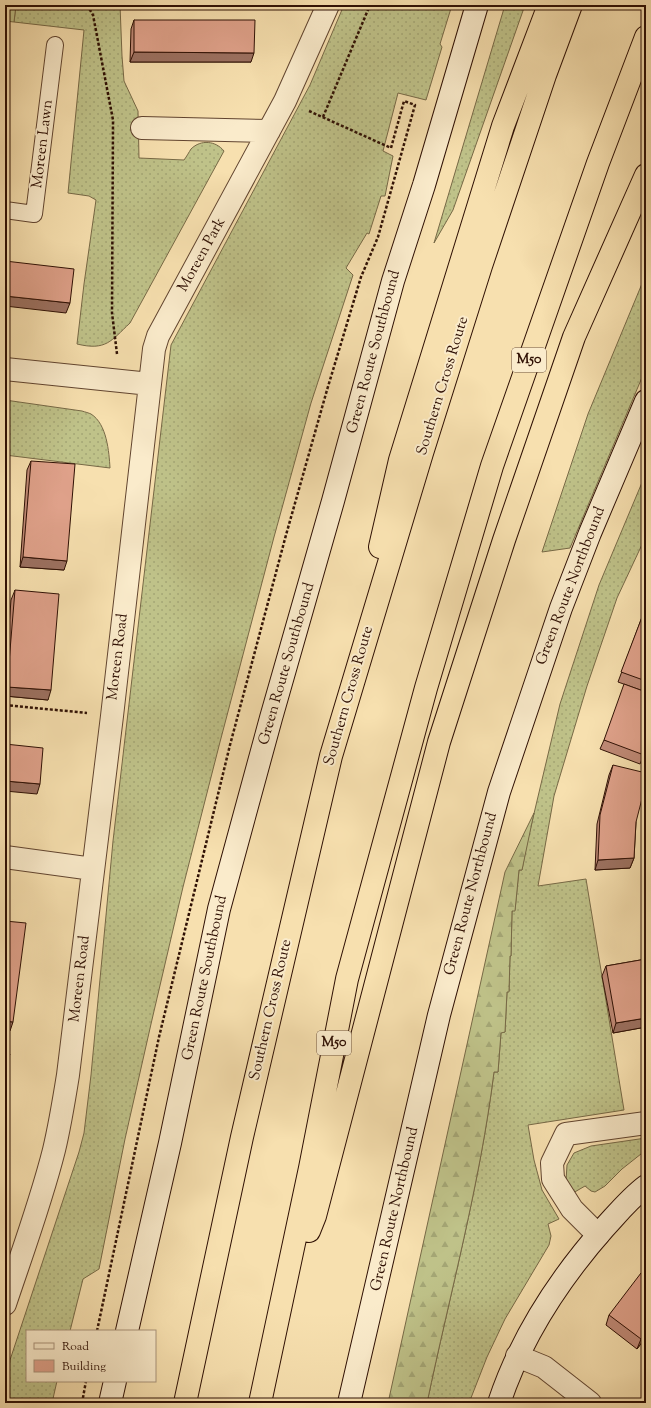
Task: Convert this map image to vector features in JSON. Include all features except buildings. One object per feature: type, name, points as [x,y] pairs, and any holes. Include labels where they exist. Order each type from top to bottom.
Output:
[{"type":"highway","points":[[331,756],[400,460],[503,126],[549,5]]},
{"type":"highway","name":"Southern Cross Route","points":[[185,1403],[242,1137],[331,756],[406,505],[479,273],[545,75],[571,5]]},
{"type":"highway","name":"M50","points":[[260,1403],[310,1168],[346,979],[426,688],[492,466],[598,163],[646,38]]},
{"type":"highway","points":[[281,1306],[315,1216],[426,788],[446,719],[506,532],[574,337],[646,175]]},
{"type":"main road","name":"Moreen Park","points":[[150,384],[154,349],[158,336],[285,101],[328,5]]},
{"type":"main road","name":"Green Route Southbound","points":[[127,1330],[170,1143],[221,902],[393,281],[424,185],[477,5]]},
{"type":"main road","points":[[142,128],[269,131]]},
{"type":"main road","points":[[5,369],[150,384]]},
{"type":"main road","name":"Moreen Road","points":[[5,1304],[38,1205],[54,1149],[68,1075],[112,716],[150,384]]},
{"type":"main road","name":"Green Route Northbound","points":[[349,1403],[439,1016],[499,792],[561,608],[590,532],[646,401]]},
{"type":"main road","points":[[5,857],[93,869]]},
{"type":"main road","points":[[598,1235],[572,1209],[553,1179],[552,1163],[566,1134],[646,1123]]},
{"type":"main road","points":[[499,1403],[517,1356],[538,1317],[565,1275],[633,1196],[646,1186]]},
{"type":"main road","points":[[517,1356],[544,1367],[590,1403]]},
{"type":"main road","points":[[110,1403],[116,1382]]},
{"type":"lane","name":"Moreen Lawn","points":[[5,210],[34,214],[55,45]]},
{"type":"path","points":[[88,5],[93,15],[113,120],[112,313],[117,355]]},
{"type":"path","points":[[323,117],[370,5]]},
{"type":"path","points":[[285,101],[391,148],[404,102],[415,105],[378,237]]},
{"type":"path","points":[[5,705],[112,716]]},
{"type":"path","points":[[82,1403],[86,1382]]},
{"type":"green space","points":[[5,5],[16,5],[14,22],[5,21]]},
{"type":"green space","points":[[16,5],[120,5],[124,81],[138,111],[139,158],[184,160],[191,149],[195,146],[208,142],[217,145],[224,151],[130,323],[113,339],[102,345],[87,346],[77,344],[96,200],[89,196],[68,193],[84,30],[14,22]]},
{"type":"green space","points":[[344,5],[452,5],[440,44],[442,47],[426,100],[398,93],[383,151],[393,156],[385,196],[381,196],[369,234],[367,233],[346,268],[353,275],[311,403],[274,537],[183,887],[125,1139],[99,1269],[83,1279],[70,1330],[26,1330],[26,1382],[57,1382],[52,1403],[5,1403],[5,1384],[10,1360],[84,1133],[91,1075],[113,841],[171,345],[310,85]]},
{"type":"green space","points":[[505,5],[525,5],[453,210],[434,243]]},
{"type":"green space","points":[[646,274],[646,368],[570,548],[542,552],[588,414]]},
{"type":"green space","points":[[5,400],[82,411],[91,414],[101,424],[104,431],[108,447],[110,468],[5,455]]},
{"type":"green space","points":[[646,473],[646,536],[617,598],[587,686],[554,796],[538,886],[586,879],[624,1110],[528,1125],[534,1160],[542,1190],[559,1219],[548,1224],[551,1236],[549,1245],[505,1319],[487,1357],[469,1403],[427,1403],[473,1197],[494,1072],[498,1072],[501,1032],[505,1032],[507,992],[509,991],[512,911],[515,910],[519,870],[522,870],[560,704],[599,585]]},
{"type":"green space","points":[[534,813],[522,870],[519,870],[515,911],[512,911],[509,992],[507,992],[505,1032],[501,1033],[498,1072],[494,1072],[473,1197],[427,1403],[388,1403],[505,872]]},
{"type":"green space","points":[[646,1138],[646,1150],[622,1169],[605,1186],[595,1192],[591,1191],[585,1186],[573,1193],[566,1181],[567,1165],[574,1153],[591,1146]]}]
